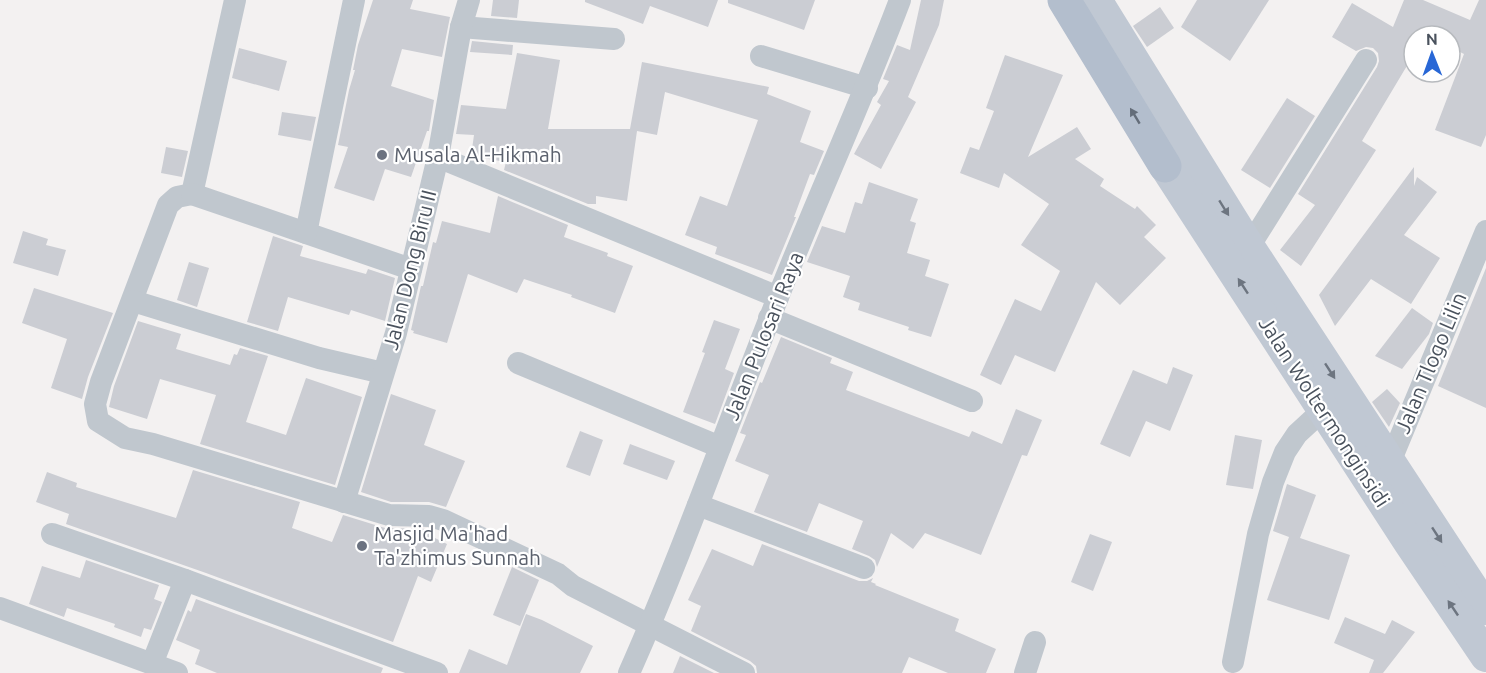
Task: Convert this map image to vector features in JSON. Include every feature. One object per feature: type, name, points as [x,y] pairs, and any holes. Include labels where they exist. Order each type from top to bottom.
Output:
[{"type":"main road","points":[[1064,0],[1179,162]]},
{"type":"main road","points":[[1096,0],[1179,162]]},
{"type":"main road","name":"Jalan Woltermonginsidi","points":[[1179,162],[1249,247],[1486,609]]},
{"type":"main road","name":"Jalan Woltermonginsidi","points":[[1179,162],[1323,410],[1486,656]]},
{"type":"street","points":[[192,195],[235,0]]},
{"type":"street","points":[[306,233],[354,0]]},
{"type":"street","name":"Jalan Dong Biru II","points":[[344,502],[396,333],[438,157],[461,27],[469,0]]},
{"type":"street","name":"Jalan Pulosari Raya","points":[[629,673],[698,505],[769,318],[867,88],[900,0]]},
{"type":"street","points":[[461,27],[614,39]]},
{"type":"street","points":[[761,56],[867,88]]},
{"type":"street","points":[[1249,247],[1366,60]]},
{"type":"street","points":[[438,157],[778,297]]},
{"type":"street","points":[[411,270],[192,195],[177,196],[168,205],[101,382],[95,404],[99,421],[125,438],[389,515],[429,516],[442,520],[558,574],[573,586],[744,673]]},
{"type":"street","name":"Jalan Tlogo Lilin","points":[[1390,462],[1486,231]]},
{"type":"street","points":[[133,301],[319,358],[383,374]]},
{"type":"street","points":[[769,318],[972,402]]},
{"type":"street","points":[[518,363],[720,447]]},
{"type":"street","points":[[1233,662],[1258,534],[1273,482],[1285,452],[1297,434],[1323,410]]},
{"type":"street","points":[[698,505],[864,568]]},
{"type":"street","points":[[52,534],[185,580],[437,673]]},
{"type":"street","points":[[152,664],[185,580]]},
{"type":"street","points":[[0,608],[177,673]]},
{"type":"street","points":[[1024,673],[1035,642]]},
{"type":"building","points":[[373,0],[413,0],[410,9],[450,17],[442,57],[402,49],[391,86],[434,100],[429,131],[427,131],[411,177],[385,169],[374,201],[334,188],[348,147],[338,145],[355,70],[353,70],[358,45]]},
{"type":"building","points":[[493,0],[519,0],[517,18],[491,16]]},
{"type":"building","points":[[585,0],[718,0],[708,27],[650,6],[643,24],[585,2]]},
{"type":"building","points":[[728,0],[815,0],[804,30],[728,3]]},
{"type":"building","points":[[921,0],[944,0],[939,25],[908,97],[916,102],[881,169],[854,154],[881,105],[877,102],[889,81],[883,79],[897,45],[910,50]]},
{"type":"building","points":[[1197,0],[1269,0],[1230,61],[1181,27]]},
{"type":"building","points":[[1404,0],[1423,0],[1470,20],[1479,0],[1486,0],[1486,135],[1481,147],[1435,130],[1453,84],[1462,84],[1464,54],[1462,53],[1462,24],[1402,24],[1402,74],[1362,141],[1376,150],[1301,266],[1280,250],[1315,205],[1298,194],[1379,61],[1378,53],[1373,48],[1366,47],[1356,51],[1332,37],[1352,3],[1393,27]]},
{"type":"building","points":[[1160,7],[1174,28],[1147,47],[1133,26]]},
{"type":"building","points":[[472,41],[513,45],[512,55],[470,52]]},
{"type":"building","points":[[239,48],[287,61],[279,91],[232,78]]},
{"type":"building","points":[[517,53],[560,60],[548,129],[630,129],[642,62],[769,87],[767,94],[811,111],[800,142],[824,151],[814,175],[810,174],[794,217],[796,217],[772,275],[715,254],[717,247],[685,235],[700,196],[727,206],[758,120],[665,92],[657,135],[637,131],[627,201],[596,196],[596,204],[588,204],[504,170],[506,162],[471,156],[474,135],[456,134],[461,105],[506,109]]},
{"type":"building","points":[[1005,55],[1063,75],[1028,157],[1077,127],[1091,149],[1075,159],[1104,179],[1100,186],[1135,209],[1137,206],[1156,225],[1144,237],[1166,258],[1120,305],[1096,282],[1055,372],[1015,355],[1001,385],[980,375],[1015,299],[1041,311],[1060,271],[1021,245],[1049,204],[1004,173],[999,188],[960,173],[970,147],[979,150],[994,111],[986,108]]},
{"type":"building","points":[[1287,98],[1315,116],[1270,188],[1241,170]]},
{"type":"building","points":[[282,112],[316,117],[311,141],[278,135]]},
{"type":"building","points":[[166,147],[188,151],[182,177],[161,173]]},
{"type":"building","points":[[1414,167],[1414,186],[1417,177],[1437,192],[1404,235],[1440,258],[1411,304],[1371,279],[1335,326],[1319,295]]},
{"type":"building","points":[[869,182],[918,199],[910,221],[916,223],[907,253],[930,260],[925,276],[949,284],[931,337],[858,310],[860,303],[843,297],[850,276],[807,262],[822,226],[845,233],[855,202],[862,204]]},
{"type":"building","points":[[498,196],[568,225],[564,237],[608,253],[607,256],[633,266],[615,313],[571,297],[572,295],[524,279],[517,293],[468,274],[447,343],[413,333],[414,331],[411,330],[421,286],[423,286],[433,242],[436,243],[442,221],[490,233]]},
{"type":"building","points":[[23,231],[48,239],[46,245],[66,250],[58,276],[13,263]]},
{"type":"building","points":[[273,236],[303,246],[300,256],[366,274],[368,269],[395,278],[385,321],[351,310],[349,315],[288,297],[278,331],[247,322]]},
{"type":"building","points":[[189,262],[209,268],[197,307],[177,300]]},
{"type":"building","points":[[1486,268],[1486,408],[1438,386]]},
{"type":"building","points":[[34,288],[113,313],[88,377],[82,399],[51,388],[67,339],[22,323]]},
{"type":"building","points":[[1412,308],[1433,323],[1429,334],[1402,369],[1375,356]]},
{"type":"building","points":[[714,320],[740,329],[725,369],[734,373],[715,424],[683,412],[705,353],[702,352]]},
{"type":"building","points":[[138,321],[181,334],[176,349],[230,365],[234,354],[237,355],[240,348],[268,356],[246,422],[286,435],[306,378],[362,397],[335,485],[200,444],[216,395],[160,379],[147,419],[109,407],[114,386]]},
{"type":"building","points":[[781,337],[832,358],[830,363],[853,372],[846,390],[969,437],[972,431],[1002,444],[1016,409],[1042,420],[1027,456],[1022,455],[981,555],[925,533],[913,549],[891,533],[877,567],[875,560],[852,549],[863,521],[819,503],[807,532],[754,512],[769,475],[735,461],[746,435],[740,433]]},
{"type":"building","points":[[1173,367],[1193,375],[1170,431],[1146,421],[1130,457],[1100,444],[1133,370],[1167,384]]},
{"type":"building","points":[[1387,389],[1400,403],[1389,427],[1372,402]]},
{"type":"building","points":[[391,394],[436,410],[424,445],[465,461],[446,507],[429,502],[391,502],[361,492]]},
{"type":"building","points":[[580,431],[603,440],[590,476],[566,467]]},
{"type":"building","points":[[1235,435],[1262,440],[1253,489],[1226,485]]},
{"type":"building","points":[[630,444],[675,461],[667,480],[623,464]]},
{"type":"building","points":[[193,470],[300,502],[292,528],[332,542],[343,515],[385,528],[427,529],[435,532],[433,537],[447,544],[431,582],[418,576],[393,642],[66,524],[69,514],[36,502],[47,472],[77,483],[76,487],[176,518]]},
{"type":"building","points":[[1287,484],[1316,495],[1300,538],[1350,555],[1329,620],[1267,600],[1289,537],[1273,531]]},
{"type":"building","points":[[1090,534],[1112,542],[1093,591],[1071,582]]},
{"type":"building","points":[[762,544],[859,581],[873,578],[871,582],[875,585],[959,619],[955,631],[996,649],[986,673],[948,673],[909,657],[902,673],[757,673],[756,666],[750,661],[691,631],[701,606],[688,600],[712,549],[753,566]]},
{"type":"building","points":[[86,560],[159,585],[154,599],[162,602],[151,630],[144,628],[141,637],[114,627],[115,624],[67,608],[64,617],[29,604],[42,566],[80,578]]},
{"type":"building","points":[[512,567],[539,580],[520,626],[493,615]]},
{"type":"building","points":[[196,599],[383,668],[381,673],[217,673],[195,664],[200,650],[176,640],[188,610],[191,612]]},
{"type":"building","points":[[526,614],[593,646],[580,673],[459,673],[469,649],[507,665]]},
{"type":"building","points":[[1345,617],[1385,634],[1392,620],[1415,632],[1383,673],[1369,673],[1374,660],[1334,643]]},
{"type":"building","points":[[680,656],[714,673],[673,673]]},
{"type":"place","name":"Musala Al-Hikmah","points":[[382,155]]},
{"type":"place","name":"Masjid Ma'had Ta'zhimus Sunnah","points":[[362,546]]}]
